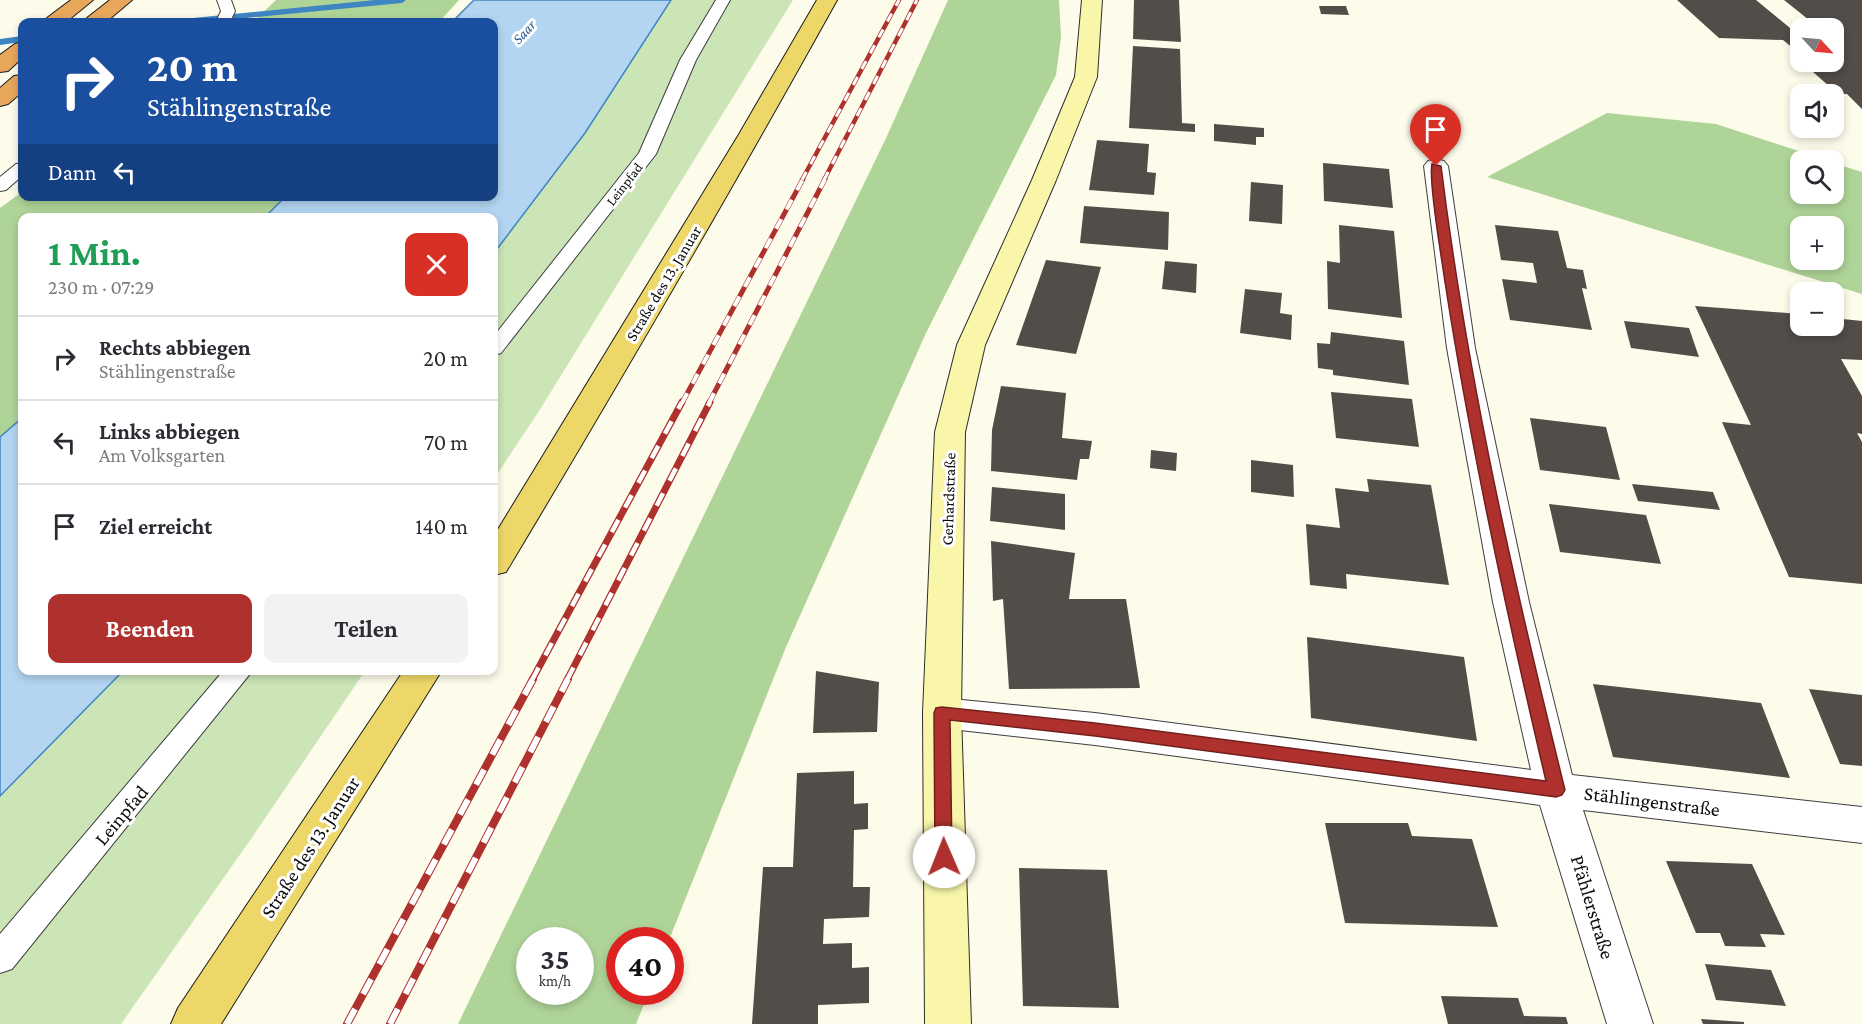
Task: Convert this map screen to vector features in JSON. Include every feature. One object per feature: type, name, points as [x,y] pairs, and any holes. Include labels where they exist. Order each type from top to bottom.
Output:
[{"type":"highway","points":[[60,18],[83,0]]},
{"type":"highway","points":[[100,18],[122,0]]},
{"type":"highway","points":[[0,66],[18,52]]},
{"type":"highway","points":[[0,99],[18,84]]},
{"type":"main road","name":"Straße des 13. Januar","points":[[498,556],[727,176],[827,0]]},
{"type":"main road","name":"Straße des 13. Januar","points":[[194,1024],[421,675]]},
{"type":"street","name":"Gerhardstraße","points":[[948,1024],[942,713],[950,432],[971,345],[1044,180],[1086,77],[1092,0]]},
{"type":"street","name":"Pfählerstraße","points":[[1436,166],[1446,254],[1463,359],[1511,602],[1556,790],[1630,1024]]},
{"type":"street","name":"Stählingenstraße","points":[[942,713],[1095,729],[1556,790],[1862,825]]},
{"type":"lane","name":"Leinpfad","points":[[498,344],[647,154],[688,60],[723,0]]},
{"type":"lane","points":[[0,186],[18,171]]},
{"type":"lane","name":"Leinpfad","points":[[0,958],[236,675]]},
{"type":"green space","points":[[276,0],[459,0],[443,18],[257,18]]},
{"type":"green space","points":[[671,0],[793,0],[539,411],[498,473],[498,248],[585,133]]},
{"type":"green space","points":[[948,0],[1059,0],[1061,37],[1056,75],[926,333],[786,647],[674,927],[606,927],[606,1005],[644,1005],[636,1024],[458,1024],[887,136]]},
{"type":"green space","points":[[1607,113],[1716,124],[1795,150],[1790,150],[1790,204],[1844,204],[1844,166],[1862,172],[1862,294],[1844,288],[1844,282],[1824,282],[1487,177]]},
{"type":"green space","points":[[18,195],[18,201],[280,201],[269,213],[18,213],[18,421],[0,437],[0,208]]},
{"type":"green space","points":[[119,675],[362,675],[121,1024],[0,1024],[0,796]]},
{"type":"water","name":"Saar","points":[[474,0],[671,0],[585,133],[498,248],[498,213],[269,213],[281,201],[498,201],[498,18],[456,18]]},
{"type":"water","points":[[18,421],[18,675],[119,675],[0,796],[0,437]]},
{"type":"building","points":[[1134,0],[1179,0],[1181,42],[1133,39]]},
{"type":"building","points":[[1677,0],[1756,0],[1790,28],[1790,46],[1783,40],[1719,38]]},
{"type":"building","points":[[1784,0],[1862,0],[1862,109],[1847,94],[1844,94],[1844,84],[1827,84],[1813,72],[1844,72],[1844,18],[1806,18]]},
{"type":"building","points":[[1319,6],[1346,6],[1349,15],[1321,14]]},
{"type":"building","points":[[1133,46],[1180,49],[1182,123],[1195,124],[1195,132],[1129,128]]},
{"type":"building","points":[[1214,124],[1264,128],[1264,137],[1256,137],[1256,145],[1214,141]]},
{"type":"building","points":[[1097,140],[1149,144],[1147,172],[1156,173],[1154,195],[1089,190]]},
{"type":"building","points":[[1323,163],[1389,169],[1393,208],[1324,201]]},
{"type":"building","points":[[1251,182],[1283,185],[1282,224],[1249,221]]},
{"type":"building","points":[[1084,206],[1169,212],[1168,250],[1080,243]]},
{"type":"building","points":[[1339,225],[1394,231],[1402,318],[1328,309],[1327,261],[1340,263]]},
{"type":"building","points":[[1495,225],[1558,231],[1567,268],[1583,270],[1587,289],[1582,288],[1592,330],[1510,320],[1502,279],[1537,283],[1533,263],[1501,260]]},
{"type":"building","points":[[1046,260],[1101,267],[1076,354],[1016,345]]},
{"type":"building","points":[[1165,261],[1197,264],[1196,293],[1162,289]]},
{"type":"building","points":[[1245,289],[1282,293],[1280,313],[1292,315],[1291,340],[1240,333]]},
{"type":"building","points":[[1695,306],[1790,313],[1790,336],[1844,336],[1844,319],[1862,321],[1862,360],[1841,359],[1862,396],[1862,434],[1857,433],[1862,442],[1862,584],[1789,577],[1722,422],[1751,425]]},
{"type":"building","points":[[1624,321],[1689,328],[1699,357],[1631,348]]},
{"type":"building","points":[[1331,332],[1404,341],[1409,385],[1333,375],[1333,370],[1318,368],[1317,343],[1330,344]]},
{"type":"building","points":[[1001,386],[1066,393],[1062,438],[1092,441],[1089,459],[1080,459],[1077,480],[991,471],[992,430]]},
{"type":"building","points":[[1331,392],[1412,399],[1419,447],[1336,438]]},
{"type":"building","points":[[1530,418],[1606,427],[1620,480],[1540,470]]},
{"type":"building","points":[[1151,450],[1177,453],[1176,471],[1150,468]]},
{"type":"building","points":[[1251,460],[1293,465],[1294,497],[1251,492]]},
{"type":"building","points":[[1367,479],[1431,485],[1449,585],[1346,574],[1347,589],[1310,585],[1306,524],[1340,528],[1335,488],[1369,492]]},
{"type":"building","points":[[1632,484],[1713,492],[1720,510],[1638,501]]},
{"type":"building","points":[[992,487],[1065,494],[1065,530],[990,521]]},
{"type":"building","points":[[1549,504],[1646,515],[1661,564],[1560,552]]},
{"type":"building","points":[[991,541],[1075,553],[1069,599],[1126,599],[1140,688],[1009,689],[1003,599],[993,601]]},
{"type":"building","points":[[1307,637],[1464,657],[1477,741],[1311,718]]},
{"type":"building","points":[[816,671],[879,682],[877,732],[813,733]]},
{"type":"building","points":[[1593,684],[1761,703],[1790,778],[1613,757]]},
{"type":"building","points":[[1809,689],[1862,695],[1862,766],[1840,764]]},
{"type":"building","points":[[854,771],[854,804],[868,803],[868,829],[854,830],[853,887],[870,887],[869,917],[824,919],[823,944],[852,943],[852,968],[869,967],[869,1003],[818,1005],[818,1024],[752,1024],[763,867],[793,867],[797,773]]},
{"type":"building","points":[[1325,823],[1408,823],[1412,836],[1472,839],[1498,927],[1345,923]]},
{"type":"building","points":[[1666,861],[1752,864],[1785,935],[1760,934],[1766,947],[1725,946],[1720,933],[1696,933]]},
{"type":"building","points":[[1019,868],[1107,870],[1119,1008],[1023,1006]]},
{"type":"building","points":[[1705,964],[1771,970],[1786,1006],[1716,1000]]},
{"type":"building","points":[[1441,996],[1518,998],[1524,1016],[1566,1017],[1568,1024],[1448,1024]]},
{"type":"building","points":[[1701,1019],[1744,1022],[1744,1024],[1703,1024]]},
{"type":"waterway","points":[[223,18],[402,0]]},
{"type":"waterway","points":[[0,42],[18,40]]},
{"type":"railway","points":[[802,180],[899,0]]},
{"type":"railway","points":[[824,180],[917,0]]},
{"type":"railway","points":[[682,403],[803,179]]},
{"type":"railway","points":[[709,403],[825,179]]},
{"type":"railway","points":[[532,680],[682,402]]},
{"type":"railway","points":[[567,680],[710,402]]},
{"type":"railway","points":[[347,1024],[533,679]]},
{"type":"railway","points":[[390,1024],[568,679]]},
{"type":"route","points":[[944,857],[942,713],[1095,729],[1556,790],[1511,602],[1465,369],[1446,254],[1436,166]]}]
